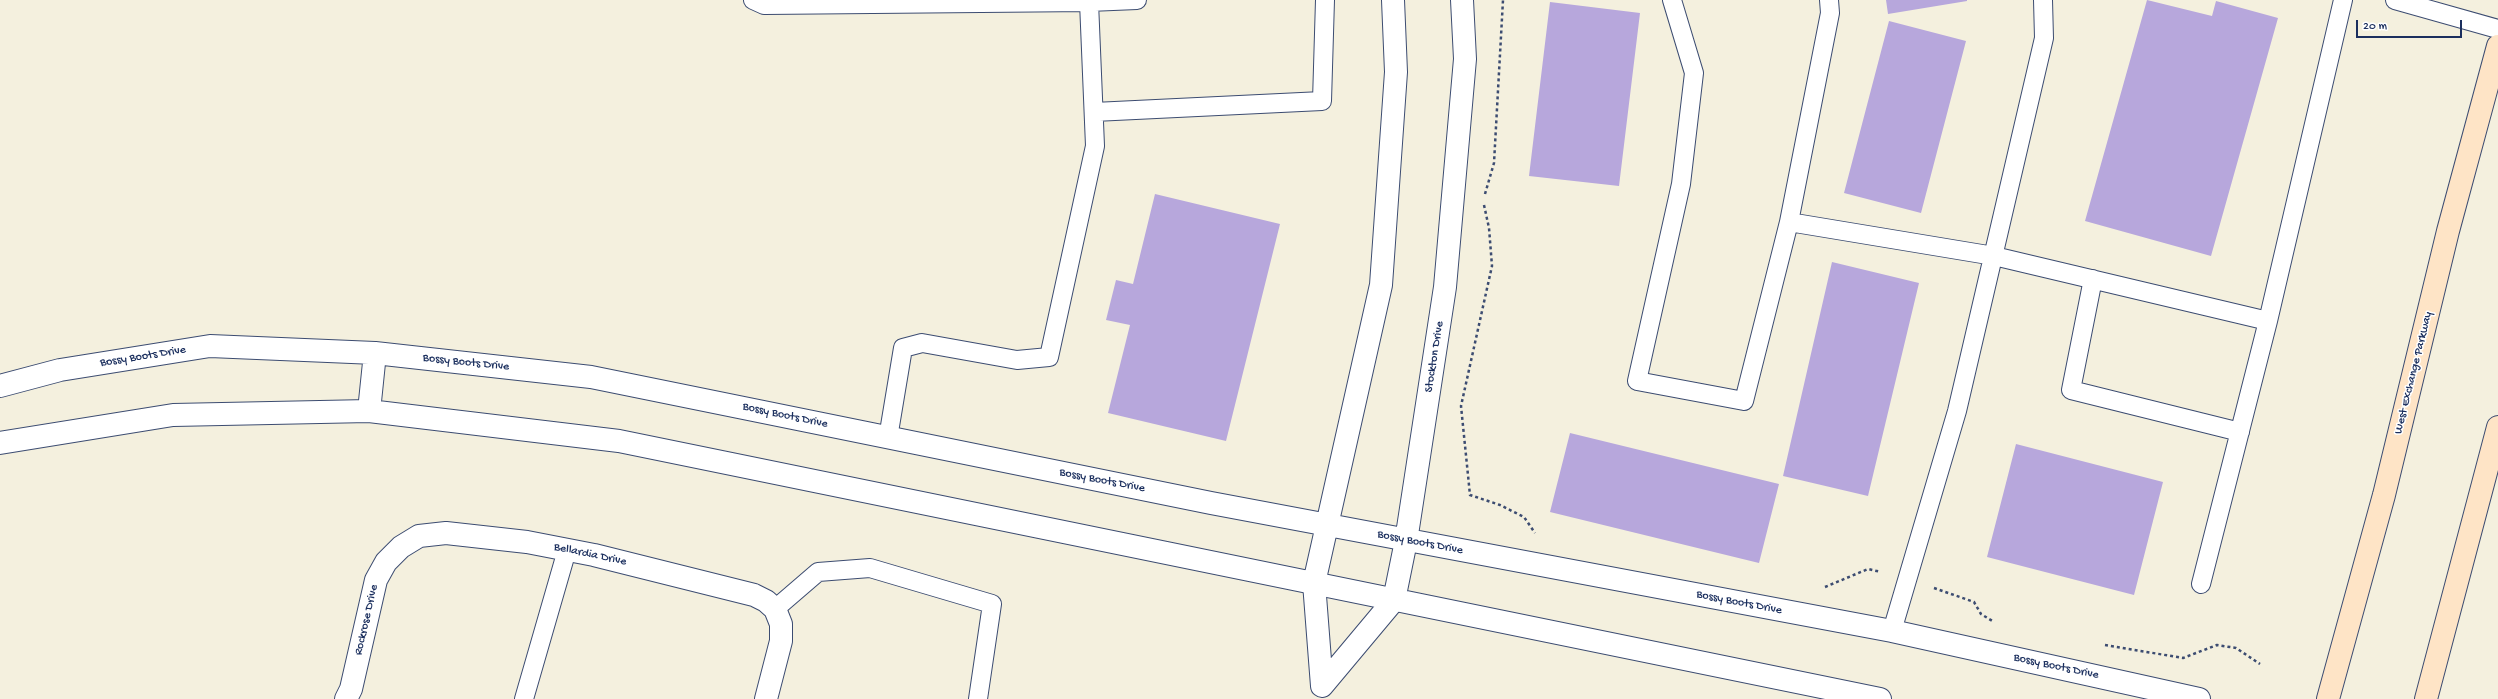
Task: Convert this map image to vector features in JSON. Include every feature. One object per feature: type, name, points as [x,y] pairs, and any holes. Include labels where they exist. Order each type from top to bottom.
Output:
[{"type":"main road","name":"West Exchange Parkway","points":[[2328,699],[2384,495],[2448,231],[2498,46]]},
{"type":"main road","points":[[2426,699],[2498,427]]},
{"type":"street","name":"Stockton Drive","points":[[1319,692],[1314,584],[1326,524],[1381,285],[1396,72],[1393,0]]},
{"type":"street","name":"Stockton Drive","points":[[1319,692],[1394,600],[1406,541],[1445,287],[1465,59],[1462,0]]},
{"type":"street","name":"Bossy Boots Drive","points":[[0,386],[60,370],[210,346],[375,353],[591,377],[888,438],[1406,541],[1892,632],[2199,699]]},
{"type":"street","points":[[368,412],[375,353]]},
{"type":"street","points":[[0,443],[173,415],[368,412],[618,441],[1880,699]]},
{"type":"street","name":"Bellardia Drive","points":[[401,547],[419,536],[446,533],[527,542],[567,550],[754,595],[766,601],[775,609]]},
{"type":"street","name":"Rockrose Drive","points":[[346,699],[351,689],[376,580],[386,562],[401,547]]},
{"type":"street","points":[[766,699],[781,641],[781,624],[775,609]]},
{"type":"lane","points":[[753,0],[764,5],[1089,2],[1137,0]]},
{"type":"lane","points":[[1094,112],[1322,101],[1325,0]]},
{"type":"lane","points":[[1672,0],[1694,73],[1681,184],[1637,381],[1744,401],[1789,222],[1830,13],[1829,0]]},
{"type":"lane","points":[[1892,632],[1957,411],[2044,38],[2043,0]]},
{"type":"lane","points":[[2201,584],[2268,321],[2343,0]]},
{"type":"lane","points":[[2395,0],[2498,29]]},
{"type":"lane","points":[[888,438],[903,348],[922,343],[1017,360],[1049,357],[1095,146],[1089,2]]},
{"type":"lane","points":[[1789,222],[1994,256],[2268,321]]},
{"type":"lane","points":[[2094,279],[2072,390],[2240,432]]},
{"type":"lane","points":[[524,699],[567,550]]},
{"type":"lane","points":[[775,609],[818,572],[870,568],[992,604],[978,699]]},
{"type":"path","points":[[1503,0],[1494,163],[1483,201],[1489,228],[1492,266],[1461,406],[1470,495],[1500,505],[1524,517],[1537,536]]},
{"type":"path","points":[[1818,591],[1868,569],[1908,579],[1974,602],[1981,614],[1999,625]]},
{"type":"path","points":[[2098,644],[2183,658],[2217,645],[2236,648],[2260,664]]},
{"type":"building","points":[[1886,0],[1967,0],[1967,1],[1888,14]]},
{"type":"building","points":[[2147,0],[2212,16],[2216,1],[2278,18],[2211,256],[2085,221]]},
{"type":"building","points":[[1550,2],[1640,13],[1619,186],[1529,176]]},
{"type":"building","points":[[1889,21],[1966,41],[1921,213],[1844,193]]},
{"type":"building","points":[[1155,194],[1280,224],[1226,441],[1108,413],[1130,325],[1106,320],[1116,280],[1133,284]]},
{"type":"building","points":[[1832,262],[1919,283],[1868,496],[1783,476]]},
{"type":"building","points":[[1570,433],[1779,484],[1759,563],[1550,512]]},
{"type":"building","points":[[2016,444],[2163,482],[2134,595],[1987,557]]}]
